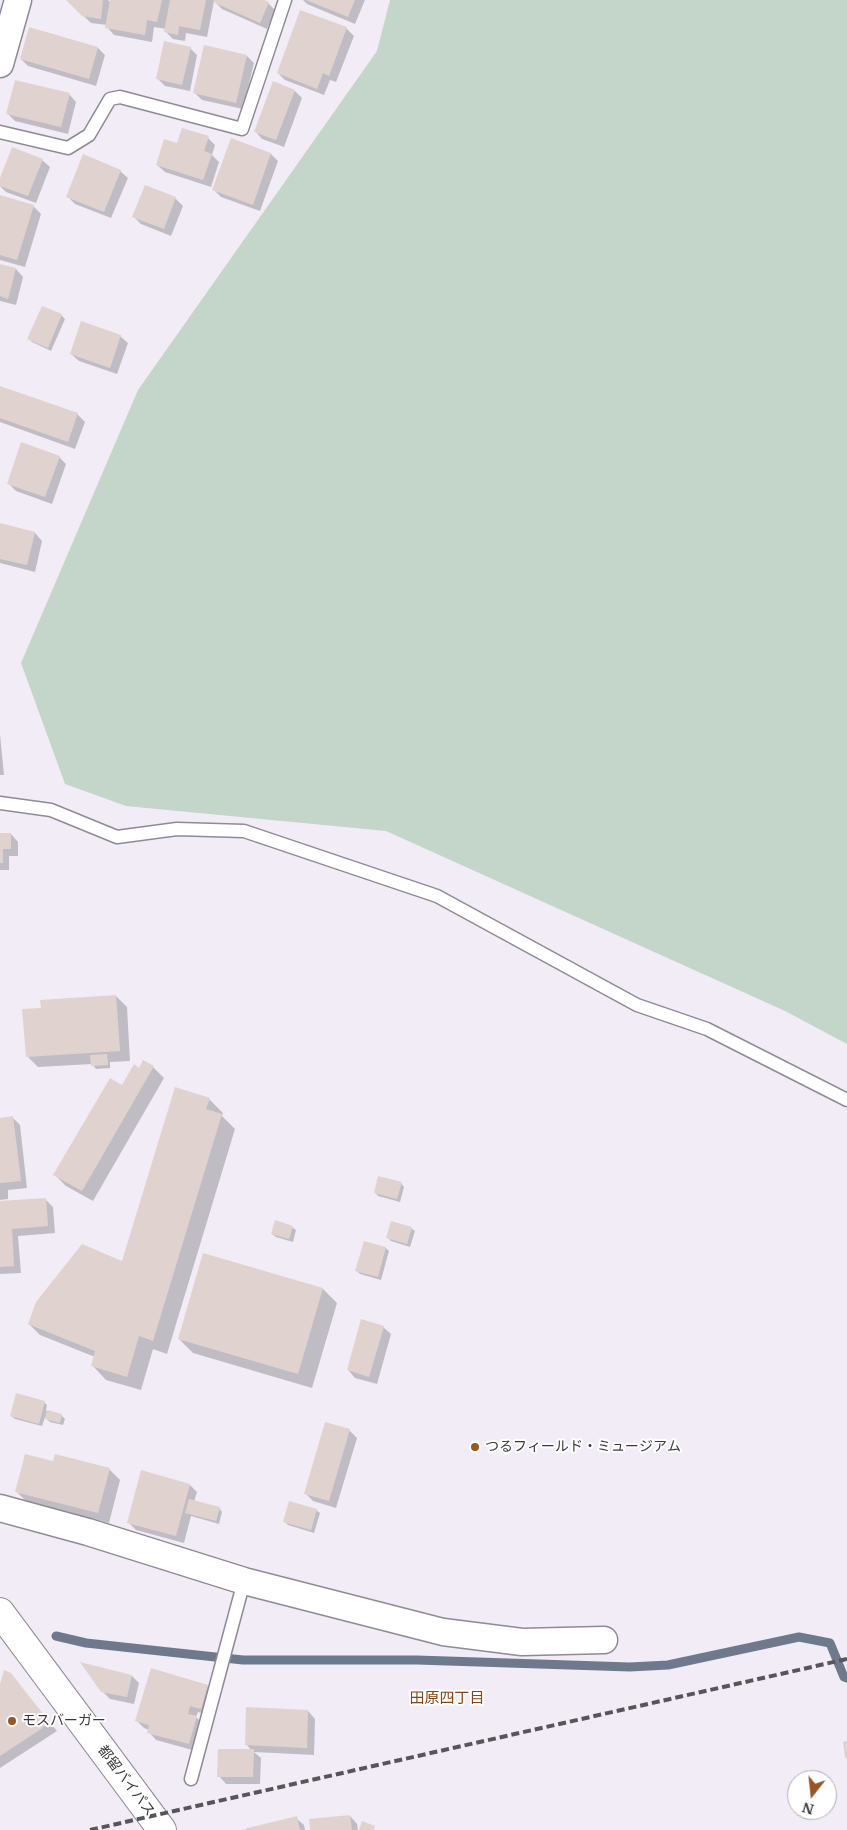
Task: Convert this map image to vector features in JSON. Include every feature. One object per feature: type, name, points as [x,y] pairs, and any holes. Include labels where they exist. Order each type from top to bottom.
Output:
[{"type":"highway","name":"都留バイパス","points":[[0,1612],[162,1830]]},
{"type":"street","points":[[1,58],[18,0]]},
{"type":"street","points":[[0,1508],[88,1532],[244,1581],[443,1632],[522,1642],[604,1640]]},
{"type":"lane","points":[[0,132],[68,148],[89,135],[110,99],[120,97],[242,129],[285,0]]},
{"type":"lane","points":[[0,803],[51,810],[117,837],[177,830],[244,830],[436,896],[637,1005],[707,1029],[847,1100]]},
{"type":"lane","points":[[191,1778],[244,1581]]},
{"type":"green space","points":[[390,0],[847,0],[847,1044],[785,1011],[386,831],[126,806],[65,784],[21,663],[138,390],[377,51]]},
{"type":"building","points":[[66,0],[103,0],[101,19],[82,16]]},
{"type":"building","points":[[110,0],[162,0],[157,22],[147,20],[145,35],[105,28]]},
{"type":"building","points":[[170,0],[206,0],[200,30],[179,26],[178,35],[164,32]]},
{"type":"building","points":[[214,0],[264,0],[269,2],[260,23],[213,2]]},
{"type":"building","points":[[306,0],[355,0],[348,17]]},
{"type":"building","points":[[300,10],[347,27],[329,76],[323,73],[317,89],[277,73]]},
{"type":"building","points":[[29,27],[98,47],[89,79],[20,59]]},
{"type":"building","points":[[164,41],[191,47],[182,85],[156,79]]},
{"type":"building","points":[[204,45],[247,55],[236,103],[193,93]]},
{"type":"building","points":[[15,80],[70,93],[61,127],[6,114]]},
{"type":"building","points":[[273,81],[295,90],[276,140],[254,132]]},
{"type":"building","points":[[182,128],[209,136],[204,151],[212,154],[203,180],[156,165],[164,139],[177,143]]},
{"type":"building","points":[[231,138],[271,153],[253,205],[212,190]]},
{"type":"building","points":[[12,147],[43,159],[28,196],[0,186],[0,178]]},
{"type":"building","points":[[83,154],[121,170],[104,212],[66,197]]},
{"type":"building","points":[[145,185],[176,197],[164,229],[132,217]]},
{"type":"building","points":[[0,195],[34,205],[17,260],[0,255]]},
{"type":"building","points":[[0,264],[16,268],[8,299],[0,296]]},
{"type":"building","points":[[42,306],[62,314],[48,348],[27,339]]},
{"type":"building","points":[[81,321],[121,335],[110,368],[70,354]]},
{"type":"building","points":[[0,386],[78,413],[68,442],[0,418]]},
{"type":"building","points":[[21,442],[60,456],[45,497],[7,484]]},
{"type":"building","points":[[0,523],[35,532],[27,565],[0,559]]},
{"type":"building","points":[[0,833],[11,833],[11,849],[3,849],[3,863],[0,863]]},
{"type":"building","points":[[116,995],[120,1051],[26,1057],[22,1009],[41,1008],[40,1000]]},
{"type":"building","points":[[107,1054],[108,1065],[91,1066],[90,1055]]},
{"type":"building","points":[[143,1060],[154,1066],[82,1191],[53,1175],[110,1078],[122,1085],[134,1064],[139,1068]]},
{"type":"building","points":[[175,1087],[210,1098],[206,1109],[222,1114],[153,1341],[139,1336],[127,1377],[91,1366],[95,1351],[28,1324],[36,1302],[82,1244],[122,1261]]},
{"type":"building","points":[[13,1116],[21,1181],[0,1183],[0,1118]]},
{"type":"building","points":[[378,1176],[402,1182],[397,1199],[374,1193]]},
{"type":"building","points":[[46,1198],[48,1226],[12,1229],[14,1266],[0,1267],[0,1201]]},
{"type":"building","points":[[275,1220],[293,1226],[289,1239],[271,1234]]},
{"type":"building","points":[[391,1221],[412,1227],[407,1244],[386,1238]]},
{"type":"building","points":[[364,1241],[386,1247],[378,1277],[355,1271]]},
{"type":"building","points":[[203,1253],[323,1288],[298,1374],[178,1339]]},
{"type":"building","points":[[361,1319],[384,1326],[369,1377],[347,1370]]},
{"type":"building","points":[[16,1393],[45,1401],[39,1424],[10,1416]]},
{"type":"building","points":[[47,1410],[62,1414],[60,1423],[45,1419]]},
{"type":"building","points":[[325,1422],[350,1429],[329,1501],[304,1494]]},
{"type":"building","points":[[25,1454],[53,1461],[55,1454],[110,1468],[98,1513],[15,1492]]},
{"type":"building","points":[[141,1470],[190,1484],[176,1536],[127,1523]]},
{"type":"building","points":[[189,1499],[220,1507],[216,1521],[185,1513]]},
{"type":"building","points":[[289,1501],[317,1509],[311,1530],[283,1522]]},
{"type":"building","points":[[80,1662],[132,1675],[127,1697],[101,1692]]},
{"type":"building","points":[[151,1668],[208,1685],[201,1709],[190,1706],[188,1714],[197,1716],[189,1744],[147,1733],[149,1725],[135,1721]]},
{"type":"building","points":[[4,1670],[11,1673],[50,1723],[0,1756],[0,1684]]},
{"type":"building","points":[[246,1707],[308,1710],[307,1748],[245,1745]]},
{"type":"building","points":[[847,1741],[847,1758],[845,1758],[843,1742]]},
{"type":"building","points":[[218,1749],[254,1749],[253,1777],[217,1777]]},
{"type":"building","points":[[350,1815],[352,1830],[310,1830],[309,1819]]},
{"type":"building","points":[[297,1816],[300,1830],[244,1830],[244,1829]]},
{"type":"building","points":[[362,1821],[375,1826],[374,1830],[359,1830]]},
{"type":"waterway","points":[[56,1636],[86,1643],[243,1660],[417,1660],[630,1667],[668,1665],[799,1637],[830,1643],[844,1677],[847,1678]]},
{"type":"railway","points":[[90,1830],[847,1659]]},
{"type":"place","name":"つるフィールド・ミュージアム","points":[[475,1447]]},
{"type":"place","name":"モスバーガー","points":[[12,1721]]},
{"type":"district","name":"田原四丁目","points":[[447,1699]]}]
